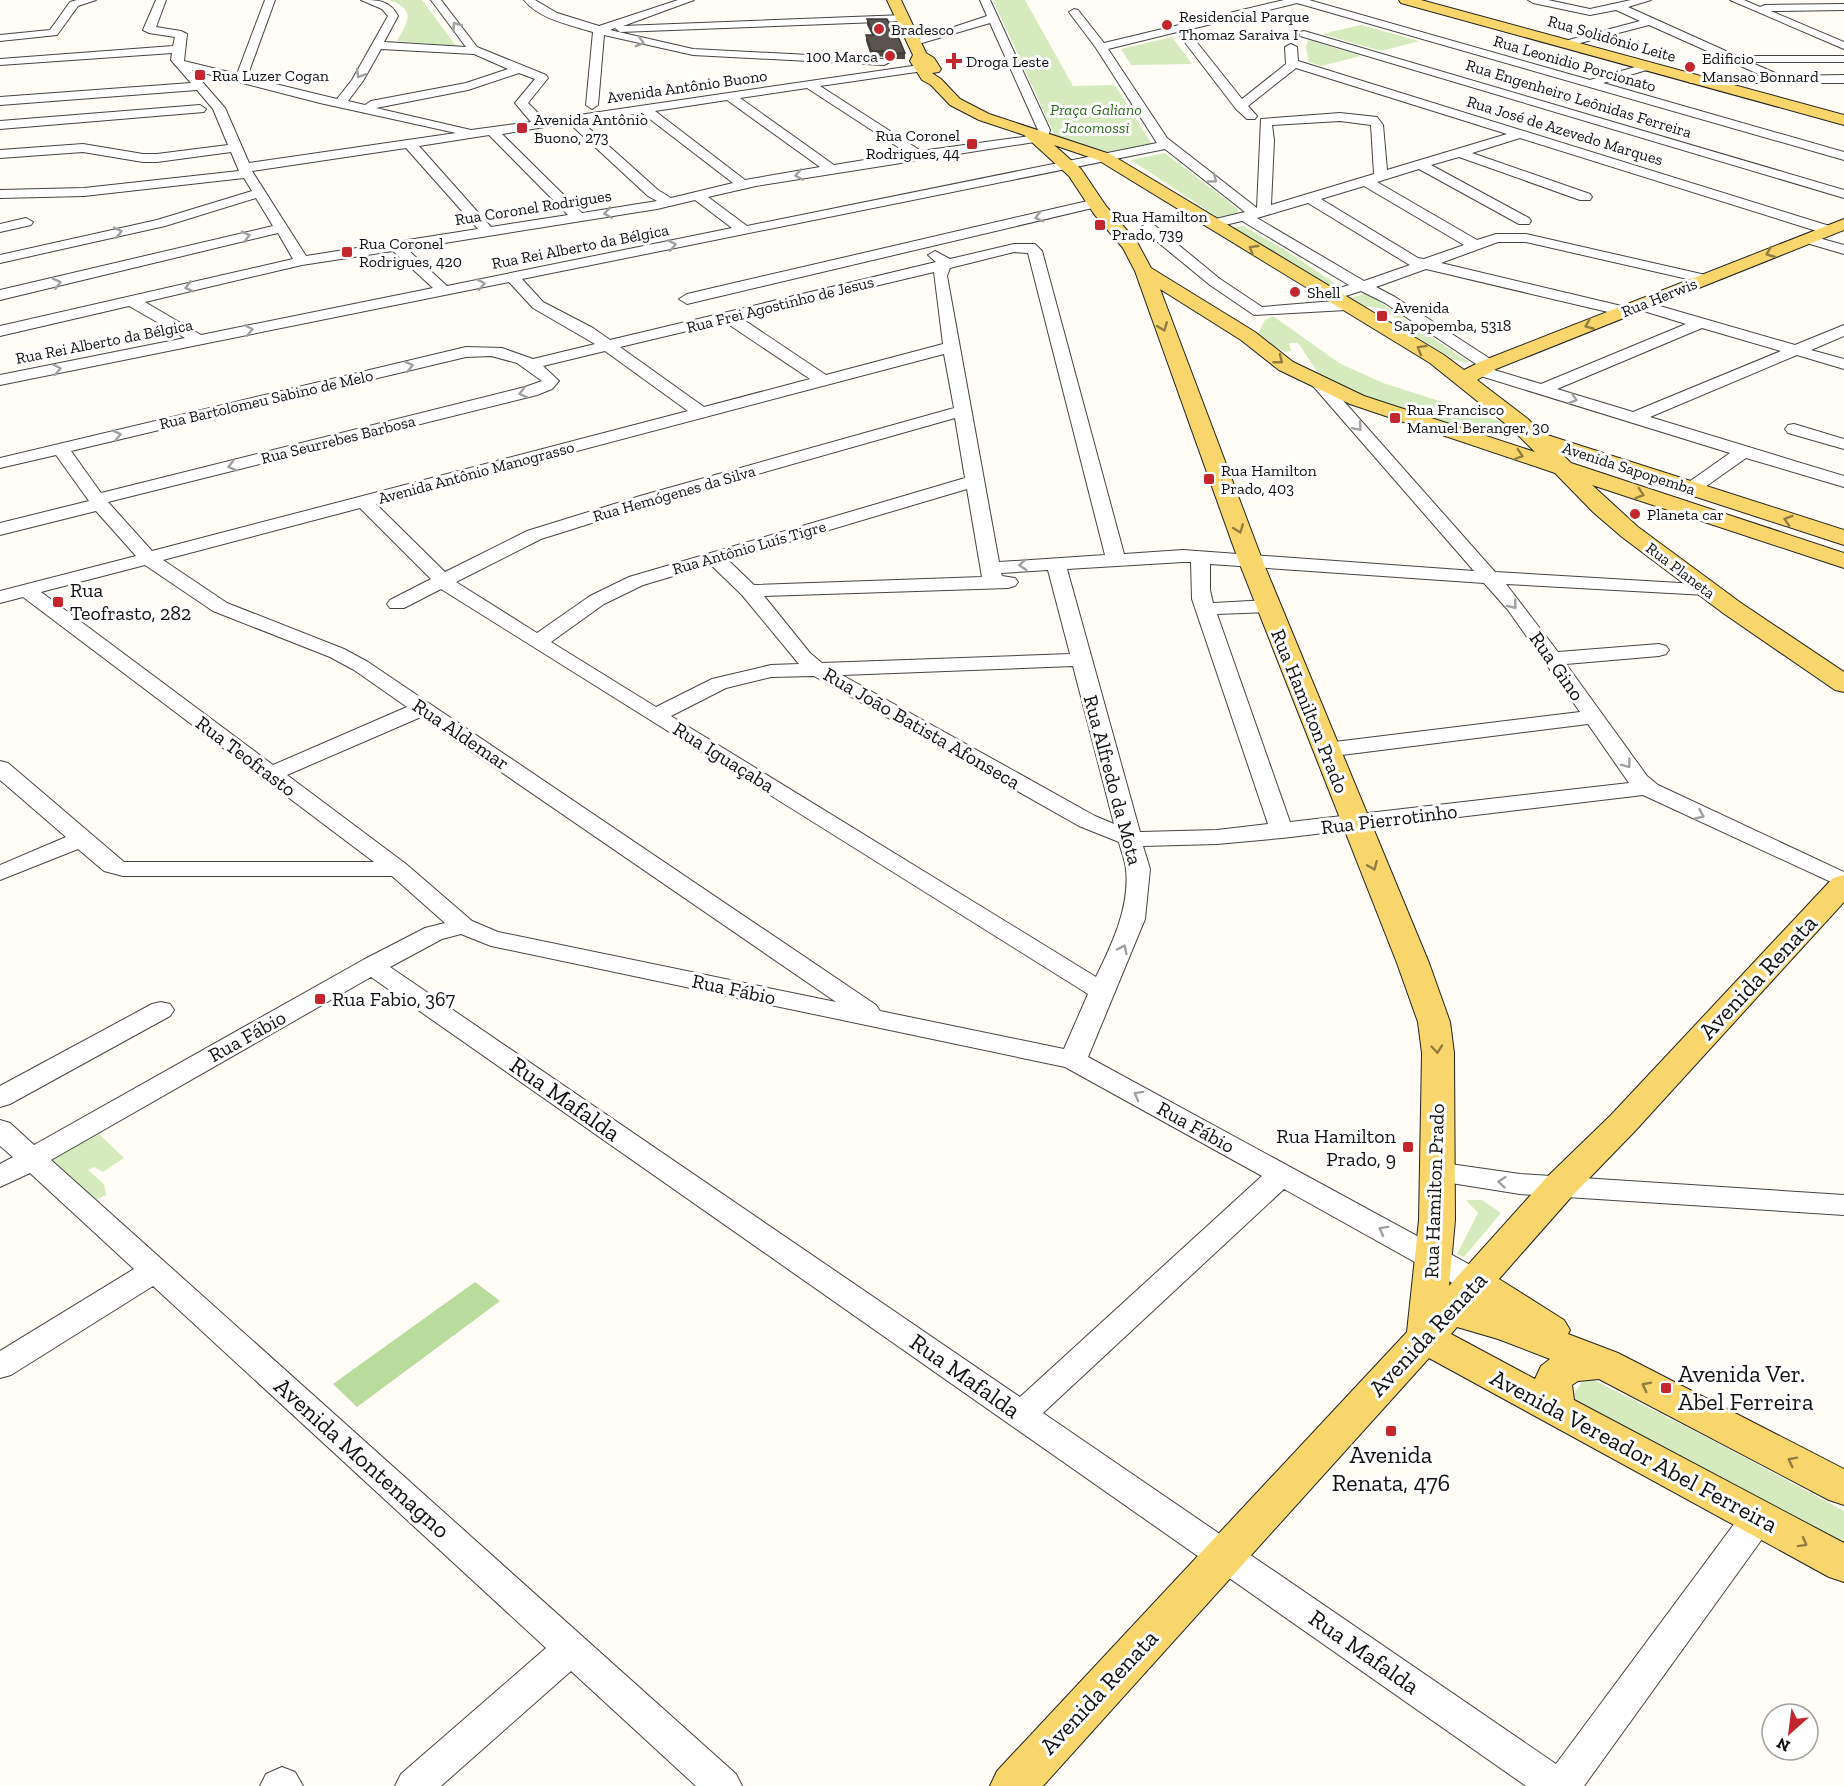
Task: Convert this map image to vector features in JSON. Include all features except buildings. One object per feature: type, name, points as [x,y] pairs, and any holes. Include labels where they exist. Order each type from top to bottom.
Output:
[{"type":"main road","name":"Rua Solidônio Leite","points":[[1406,0],[1844,120]]},
{"type":"main road","name":"Avenida Sapopemba","points":[[892,1],[904,18],[924,62],[955,102],[966,109],[1041,137],[1104,157],[1338,301],[1472,371],[1526,430],[1844,538]]},
{"type":"main road","name":"Rua Hamilton Prado","points":[[1041,137],[1072,170],[1131,246],[1144,271],[1251,562],[1413,963],[1434,1022],[1438,1053],[1437,1220],[1434,1258],[1437,1324]]},
{"type":"main road","points":[[1072,170],[1099,167],[1128,171]]},
{"type":"main road","name":"Rua Herwis","points":[[1472,371],[1836,227]]},
{"type":"main road","name":"Avenida Sapopemba","points":[[1144,271],[1248,336],[1286,366],[1357,400],[1580,478],[1844,561]]},
{"type":"main road","points":[[1473,440],[1526,430]]},
{"type":"main road","name":"Rua Planeta","points":[[1526,430],[1580,478],[1630,531],[1706,588],[1844,684]]},
{"type":"main road","name":"Avenida Renata","points":[[1013,1786],[1476,1282],[1560,1186],[1623,1123],[1844,882]]},
{"type":"main road","points":[[1476,1282],[1604,1364],[1844,1488]]},
{"type":"main road","points":[[1437,1324],[1507,1327],[1604,1364]]},
{"type":"main road","name":"Avenida Vereador Abel Ferreira","points":[[1437,1324],[1557,1409],[1844,1564]]},
{"type":"main road","points":[[1557,1409],[1551,1388],[1558,1372],[1570,1366],[1604,1364]]},
{"type":"street","points":[[0,38],[53,33],[74,4],[90,0]]},
{"type":"street","points":[[161,0],[149,30],[180,33],[176,56],[179,63],[219,108],[246,171],[302,261]]},
{"type":"street","points":[[241,78],[270,0]]},
{"type":"street","points":[[340,103],[357,81],[393,16],[392,11],[385,6],[366,0]]},
{"type":"street","points":[[436,0],[477,51]]},
{"type":"street","points":[[529,0],[534,7],[677,51],[883,62],[924,62]]},
{"type":"street","points":[[602,29],[689,0]]},
{"type":"street","points":[[985,0],[1044,130],[1041,137]]},
{"type":"street","points":[[1101,47],[1297,0]]},
{"type":"street","name":"Rua Leonidio Porcionato","points":[[1297,0],[1844,156]]},
{"type":"street","points":[[1533,0],[1586,12],[1599,12],[1646,0]]},
{"type":"street","points":[[1735,0],[1844,46]]},
{"type":"street","points":[[1618,7],[1779,79]]},
{"type":"street","points":[[1754,8],[1844,7]]},
{"type":"street","points":[[1074,12],[1101,47],[1152,126],[1168,145],[1219,183],[1255,214],[1346,278],[1390,300],[1472,371],[1844,482]]},
{"type":"street","points":[[602,29],[740,24],[744,33],[771,33],[852,30],[851,20],[904,18]]},
{"type":"street","name":"Avenida Antônio Buono","points":[[58,194],[246,171],[410,144],[810,85],[924,62],[993,18]]},
{"type":"street","points":[[1240,106],[1286,72],[1293,63],[1291,42],[1293,38],[1362,19]]},
{"type":"street","points":[[1564,44],[1651,21]]},
{"type":"street","points":[[1180,28],[1240,106],[1247,113],[1265,122],[1340,117],[1373,120],[1377,125],[1382,176]]},
{"type":"street","points":[[592,105],[602,29]]},
{"type":"street","name":"Rua Engenheiro Leônidas Ferreira","points":[[1304,34],[1844,194]]},
{"type":"street","points":[[1822,37],[1844,37]]},
{"type":"street","points":[[378,45],[477,51],[542,78],[521,103],[535,119],[544,124]]},
{"type":"street","points":[[0,62],[178,49]]},
{"type":"street","points":[[1318,70],[1376,55]]},
{"type":"street","points":[[1734,58],[1844,59]]},
{"type":"street","points":[[179,63],[360,108],[486,133],[579,218]]},
{"type":"street","name":"Rua José de Azevedo Marques","points":[[1293,63],[1520,134],[1836,227]]},
{"type":"street","points":[[1513,107],[1646,67]]},
{"type":"street","points":[[360,108],[468,86],[520,69]]},
{"type":"street","points":[[1694,80],[1844,79]]},
{"type":"street","points":[[810,85],[919,155]]},
{"type":"street","points":[[0,101],[202,90]]},
{"type":"street","points":[[200,109],[202,90]]},
{"type":"street","points":[[729,96],[832,170]]},
{"type":"street","points":[[0,124],[200,109],[226,127]]},
{"type":"street","points":[[645,109],[744,185]]},
{"type":"street","points":[[1474,119],[1494,113]]},
{"type":"street","points":[[573,120],[653,192],[668,202]]},
{"type":"street","points":[[1255,214],[1268,140],[1265,122]]},
{"type":"street","points":[[1212,224],[1255,214],[1520,134]]},
{"type":"street","name":"Rua Coronel Rodrigues","points":[[0,331],[302,261],[579,218],[744,185],[1041,137]]},
{"type":"street","points":[[410,144],[488,232]]},
{"type":"street","name":"Rua Rei Alberto da Bélgica","points":[[0,380],[745,231],[1072,170],[1104,157],[1168,145]]},
{"type":"street","points":[[0,154],[83,148],[143,158],[157,158],[235,148]]},
{"type":"street","points":[[1457,152],[1585,197]]},
{"type":"street","points":[[1419,164],[1524,221]]},
{"type":"street","points":[[1366,181],[1477,246]]},
{"type":"street","points":[[0,184],[58,194]]},
{"type":"street","points":[[0,259],[160,222],[260,193]]},
{"type":"street","points":[[0,194],[58,194]]},
{"type":"street","points":[[696,195],[745,231]]},
{"type":"street","points":[[1309,198],[1408,259],[1425,265],[1701,323],[1844,364]]},
{"type":"street","points":[[687,299],[1096,203]]},
{"type":"street","points":[[0,228],[27,222]]},
{"type":"street","points":[[1148,227],[1215,282],[1259,312],[1338,301],[1363,286],[1506,237],[1543,242],[1705,279]]},
{"type":"street","points":[[0,296],[281,228]]},
{"type":"street","points":[[1808,239],[1844,250]]},
{"type":"street","points":[[396,246],[444,291]]},
{"type":"street","points":[[920,246],[942,259],[940,276],[961,411],[992,575]]},
{"type":"street","name":"Rua Frei Agostinho de Jesus","points":[[531,364],[1014,248],[1030,248],[1035,251],[1114,550]]},
{"type":"street","points":[[513,278],[538,304],[609,346],[700,412]]},
{"type":"street","points":[[132,301],[199,340]]},
{"type":"street","points":[[1248,336],[1257,324],[1259,312]]},
{"type":"street","points":[[727,316],[822,380]]},
{"type":"street","points":[[1540,390],[1701,323]]},
{"type":"street","points":[[1634,418],[1844,330]]},
{"type":"street","name":"Avenida Antônio Manograsso","points":[[0,597],[951,347]]},
{"type":"street","name":"Rua Bartolomeu Sabino de Melo","points":[[0,463],[466,352],[503,351],[531,364]]},
{"type":"street","name":"Rua Seurrebes Barbosa","points":[[98,501],[531,391],[550,384],[551,381],[531,364]]},
{"type":"street","name":"Rua Gino","points":[[1319,383],[1515,606],[1639,780],[1648,788],[1844,882]]},
{"type":"street","name":"Rua Hemógenes da Silva","points":[[397,604],[505,548],[584,519],[961,411]]},
{"type":"street","points":[[1794,429],[1844,444]]},
{"type":"street","name":"Rua Aldemar","points":[[60,448],[98,501],[148,558],[220,607],[337,653],[361,666],[876,1017]]},
{"type":"street","points":[[1692,488],[1744,451]]},
{"type":"street","name":"Rua Antônio Luís Tigre","points":[[538,642],[597,600],[661,572],[974,482]]},
{"type":"street","points":[[0,529],[98,501]]},
{"type":"street","name":"Rua Iguaçaba","points":[[364,502],[443,581],[1102,992]]},
{"type":"street","points":[[749,591],[1058,572],[1114,550],[1251,562],[1706,588]]},
{"type":"street","points":[[1192,556],[1206,609],[1282,831]]},
{"type":"street","name":"Rua João Batista Afonseca","points":[[715,558],[749,591],[803,657],[817,669],[1087,821],[1130,838]]},
{"type":"street","name":"Rua Alfredo da Mota","points":[[1058,572],[1138,869],[1139,897],[1126,944],[1102,992],[1073,1060]]},
{"type":"street","name":"Rua Teofrasto","points":[[26,590],[398,869],[463,926]]},
{"type":"street","points":[[1206,609],[1269,606]]},
{"type":"street","points":[[1552,659],[1659,650]]},
{"type":"street","points":[[657,715],[697,693],[727,681],[771,671],[1080,660]]},
{"type":"street","points":[[271,774],[423,708]]},
{"type":"street","points":[[1326,750],[1593,717]]},
{"type":"street","points":[[0,768],[112,866],[123,869],[398,869]]},
{"type":"street","name":"Rua Pierrotinho","points":[[1130,838],[1158,840],[1282,831],[1648,788]]},
{"type":"street","points":[[0,873],[82,839]]},
{"type":"street","name":"Rua Fábio","points":[[0,1176],[372,966],[434,933],[463,926],[490,938],[1073,1060],[1476,1282]]},
{"type":"street","name":"Rua Mafalda","points":[[372,966],[1557,1786]]},
{"type":"street","points":[[0,1098],[161,1010]]},
{"type":"street","name":"Avenida Montemagno","points":[[0,1130],[723,1786]]},
{"type":"street","points":[[1436,1172],[1488,1181],[1844,1205]]},
{"type":"street","points":[[1021,1415],[1282,1174]]},
{"type":"street","points":[[0,1366],[155,1270]]},
{"type":"street","points":[[1562,1786],[1758,1518]]},
{"type":"street","points":[[414,1786],[572,1648]]},
{"type":"street","points":[[279,1786],[282,1784],[284,1786]]},
{"type":"green space","points":[[389,0],[422,0],[456,46],[397,41],[408,17],[404,8]]},
{"type":"green space","name":"Praça Galiano Jacomossi","points":[[993,0],[1025,0],[1073,86],[1115,85],[1153,146],[1109,154],[1099,153],[1056,138]]},
{"type":"green space","points":[[1361,25],[1419,41],[1381,51],[1322,34]]},
{"type":"green space","points":[[1172,37],[1192,64],[1131,65],[1121,49]]},
{"type":"green space","points":[[1308,40],[1361,56],[1321,66],[1309,62],[1306,48]]},
{"type":"green space","name":"Praça Galiano Jacomossi","points":[[1165,153],[1238,209],[1237,213],[1219,218],[1131,160]]},
{"type":"green space","points":[[1243,226],[1282,248],[1339,286],[1333,288],[1233,228]]},
{"type":"green space","points":[[1366,293],[1470,363],[1455,360],[1400,327],[1400,321],[1380,308],[1364,306],[1351,298]]},
{"type":"green space","points":[[1273,316],[1339,363],[1383,383],[1504,422],[1506,427],[1503,432],[1486,436],[1398,412],[1323,380],[1298,343],[1289,343],[1291,351],[1285,352],[1256,337],[1265,320]]},
{"type":"green space","points":[[99,1134],[124,1158],[103,1172],[94,1167],[88,1170],[104,1184],[106,1195],[89,1203],[50,1160]]},
{"type":"green space","points":[[1466,1200],[1482,1200],[1501,1213],[1464,1257],[1457,1254],[1478,1213]]},
{"type":"green space","points":[[475,1282],[500,1301],[357,1407],[333,1384]]},
{"type":"green space","points":[[1586,1376],[1844,1511],[1844,1556],[1569,1401]]},
{"type":"place","name":"Residencial Parque Thomaz Saraiva I","points":[[1167,25]]},
{"type":"place","name":"Bradesco","points":[[879,29]]},
{"type":"place","name":"100 Marca","points":[[890,56]]},
{"type":"place","name":"Droga Leste","points":[[954,61]]},
{"type":"place","name":"Edificio Mansao Bonnard","points":[[1690,67]]},
{"type":"place","name":"Rua Luzer Cogan","points":[[200,75]]},
{"type":"place","name":"Avenida Antônio Buono, 273","points":[[522,128]]},
{"type":"place","name":"Rua Coronel Rodrigues, 44","points":[[972,144]]},
{"type":"place","name":"Rua Hamilton Prado, 739","points":[[1100,225]]},
{"type":"place","name":"Rua Coronel Rodrigues, 420","points":[[347,252]]},
{"type":"place","name":"Shell","points":[[1295,292]]},
{"type":"place","name":"Avenida Sapopemba, 5318","points":[[1382,316]]},
{"type":"place","name":"Rua Francisco Manuel Beranger, 30","points":[[1395,418]]},
{"type":"place","name":"Rua Hamilton Prado, 403","points":[[1209,479]]},
{"type":"place","name":"Planeta car","points":[[1635,514]]},
{"type":"place","name":"Rua Teofrasto, 282","points":[[58,602]]},
{"type":"place","name":"Rua Fabio, 367","points":[[320,999]]},
{"type":"place","name":"Rua Hamilton Prado, 9","points":[[1408,1147]]},
{"type":"place","name":"Avenida Ver. Abel Ferreira","points":[[1666,1388]]},
{"type":"place","name":"Avenida Renata, 476","points":[[1391,1431]]}]
